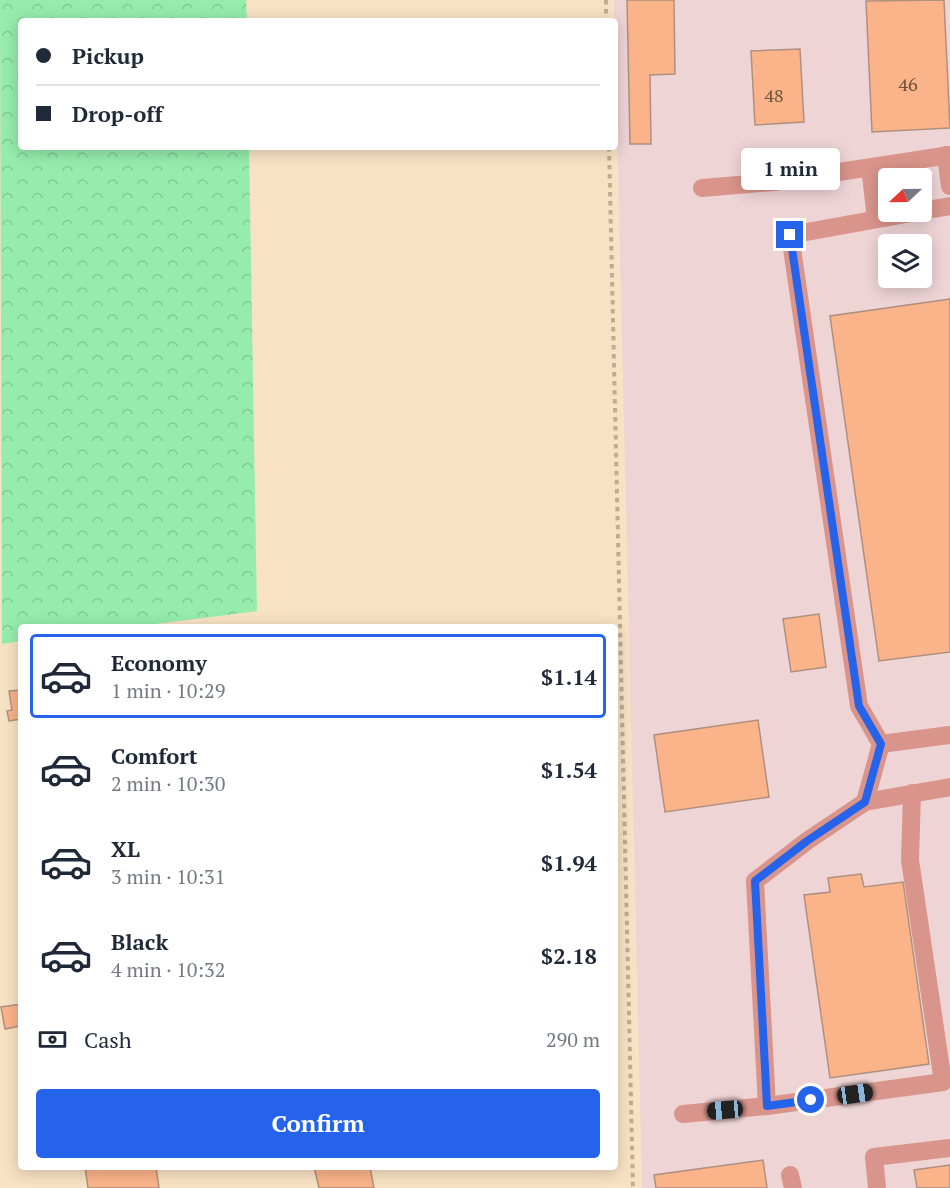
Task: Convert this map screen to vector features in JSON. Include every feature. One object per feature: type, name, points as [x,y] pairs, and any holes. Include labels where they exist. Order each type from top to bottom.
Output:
[{"type":"street","points":[[702,188],[774,182],[948,155],[950,186]]},
{"type":"street","points":[[865,802],[881,744],[859,706],[790,235],[876,219],[870,167]]},
{"type":"street","points":[[932,209],[950,206]]},
{"type":"street","points":[[881,744],[950,735]]},
{"type":"street","points":[[767,1106],[755,881],[807,841],[865,802],[950,787]]},
{"type":"street","points":[[683,1114],[767,1106],[943,1082],[910,860],[912,794]]},
{"type":"street","points":[[877,1188],[874,1157],[950,1148]]},
{"type":"path","points":[[606,0],[606,18]]},
{"type":"path","points":[[609,150],[633,1188]]},
{"type":"shaded area","points":[[614,0],[950,0],[950,1188],[642,1188],[618,150],[618,18],[614,18]]},
{"type":"green space","points":[[0,0],[246,0],[247,18],[18,18],[18,150],[249,150],[257,611],[155,624],[18,624],[18,641],[2,644]]},
{"type":"building","points":[[627,0],[674,0],[675,74],[650,75],[651,144],[630,144]]},
{"type":"building","points":[[944,0],[950,128],[872,132],[866,1]]},
{"type":"building","points":[[800,49],[804,122],[755,125],[751,51]]},
{"type":"building","points":[[950,299],[950,652],[879,661],[830,316]]},
{"type":"building","points":[[819,614],[826,667],[791,672],[783,619]]},
{"type":"building","points":[[18,690],[18,720],[9,721],[7,711],[12,710],[9,691]]},
{"type":"building","points":[[758,720],[769,797],[665,812],[654,735]]},
{"type":"building","points":[[861,874],[864,887],[903,882],[929,1064],[830,1078],[804,895],[830,892],[828,878]]},
{"type":"building","points":[[18,1004],[18,1027],[5,1029],[1,1007]]},
{"type":"building","points":[[763,1160],[767,1188],[656,1188],[654,1175]]},
{"type":"building","points":[[950,1165],[950,1188],[917,1188],[914,1170]]},
{"type":"building","points":[[85,1170],[156,1170],[159,1188],[88,1188]]},
{"type":"building","points":[[315,1170],[371,1170],[374,1188],[319,1188]]},
{"type":"route","points":[[790,235],[851,664],[859,706],[881,744],[865,802],[807,841],[755,881],[767,1106],[811,1100]]}]
